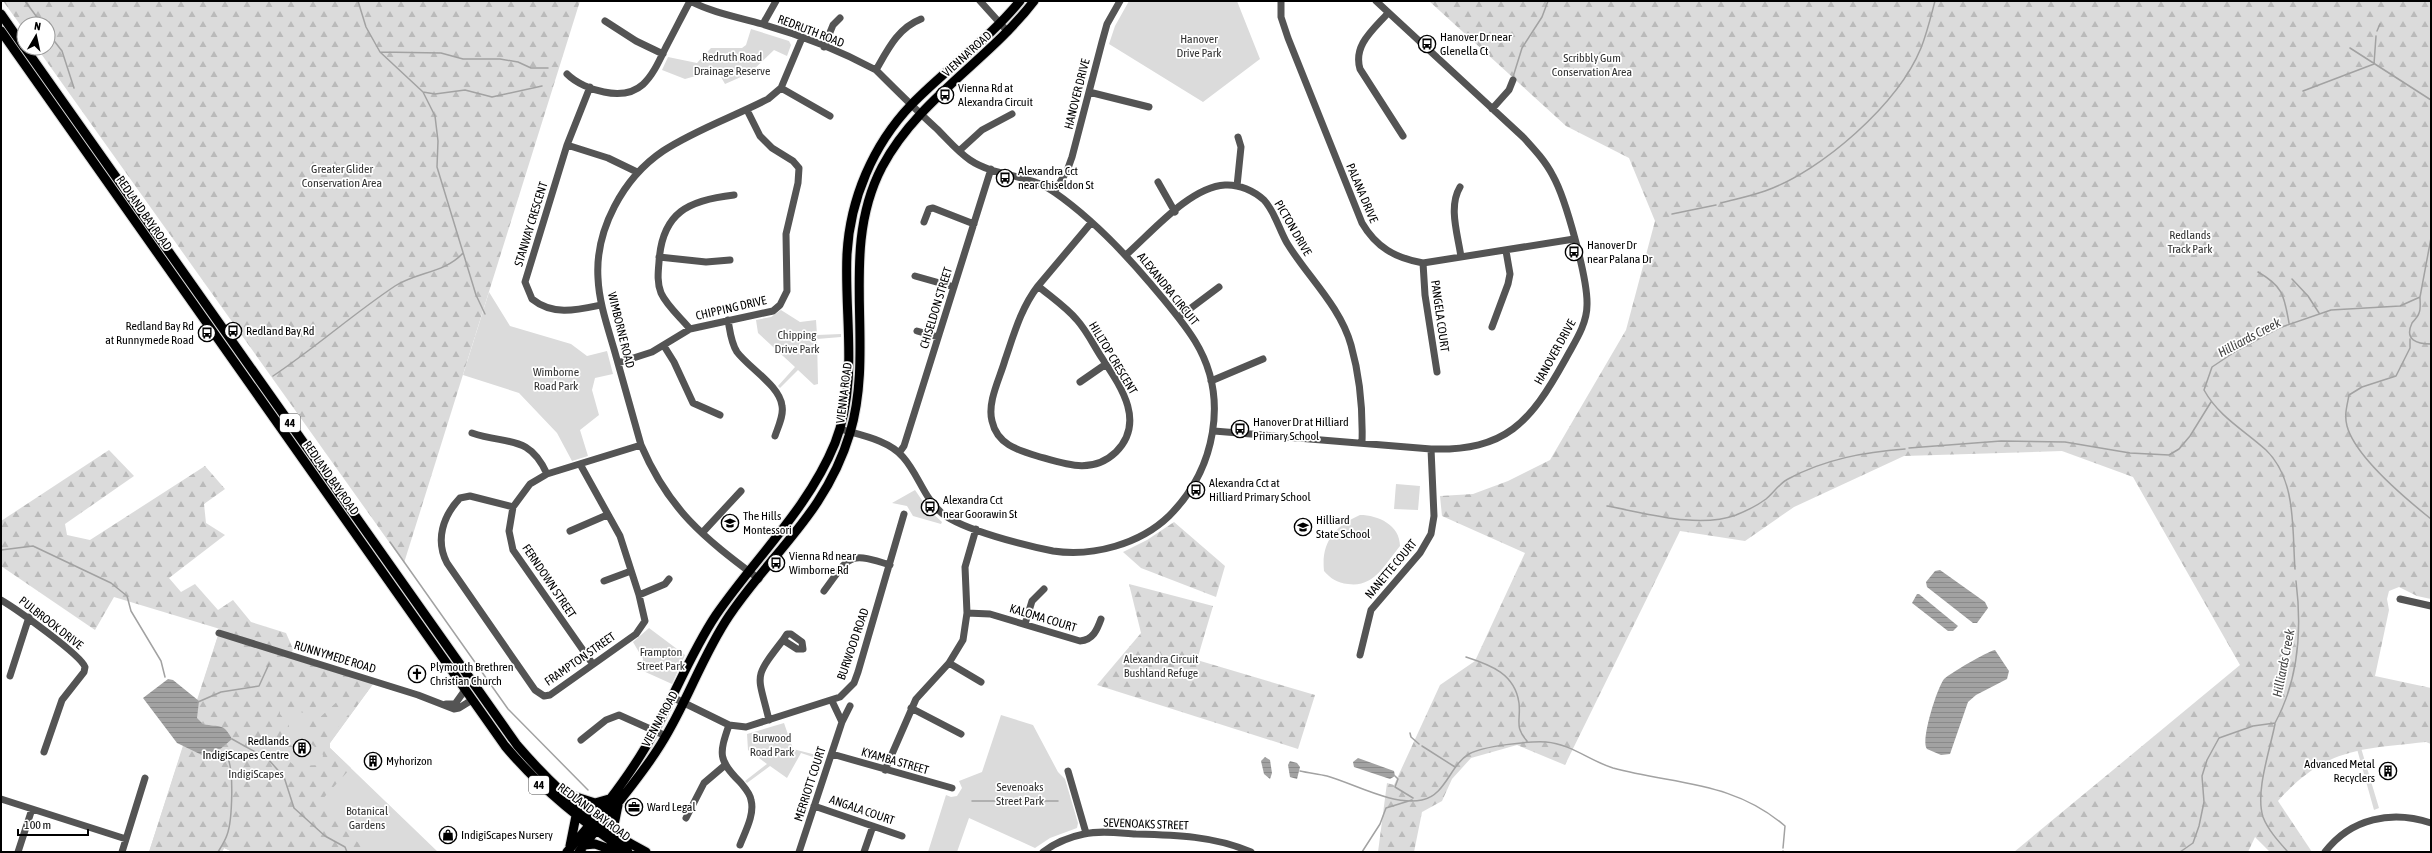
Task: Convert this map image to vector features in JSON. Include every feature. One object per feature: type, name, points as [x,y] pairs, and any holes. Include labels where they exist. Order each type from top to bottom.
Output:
[{"type":"main road","name":"VIENNA ROAD","points":[[595,825],[609,800],[632,768],[655,730],[709,626],[816,484],[840,429],[848,386],[849,339],[847,254],[852,216],[862,183],[871,164],[890,132],[911,105],[1000,24],[1020,1]]},
{"type":"main road","name":"VIENNA ROAD","points":[[595,825],[619,802],[666,736],[721,629],[823,497],[850,432],[860,385],[858,252],[864,215],[873,186],[888,156],[920,113],[1008,32],[1034,1]]},
{"type":"main road","name":"REDLAND BAY ROAD","points":[[1,14],[16,36]]},
{"type":"main road","name":"REDLAND BAY ROAD","points":[[1,31],[203,310]]},
{"type":"main road","name":"REDLAND BAY ROAD","points":[[30,56],[203,310],[515,758],[538,783],[576,816],[617,834],[646,852]]},
{"type":"main road","name":"REDLAND BAY ROAD","points":[[471,694],[562,793],[595,825],[628,852]]},
{"type":"main road","points":[[562,793],[590,802],[600,803],[609,800]]},
{"type":"main road","points":[[617,834],[614,825],[619,802]]},
{"type":"main road","points":[[575,850],[576,816]]},
{"type":"main road","points":[[575,850],[595,825]]},
{"type":"main road","points":[[575,850],[595,825]]},
{"type":"main road","points":[[575,850],[595,844],[618,852]]},
{"type":"street","name":"REDRUTH ROAD","points":[[690,1],[719,14],[764,24],[802,38],[876,70],[911,105]]},
{"type":"street","points":[[567,74],[572,79],[590,87],[612,94],[637,89],[653,76],[690,1]]},
{"type":"street","points":[[764,24],[776,1]]},
{"type":"street","points":[[980,1],[1008,32]]},
{"type":"street","name":"HANOVER DRIVE","points":[[1054,192],[1067,171],[1107,24],[1120,1]]},
{"type":"street","name":"PALANA DRIVE","points":[[1281,1],[1281,17],[1288,38],[1362,223],[1369,236],[1381,248],[1399,257],[1423,263],[1574,239]]},
{"type":"street","name":"HANOVER DRIVE","points":[[1214,431],[1431,449],[1460,450],[1494,440],[1520,425],[1539,403],[1560,370],[1585,319],[1588,293],[1574,239],[1561,193],[1553,176],[1541,157],[1492,109],[1376,1]]},
{"type":"street","points":[[1388,13],[1360,45],[1358,61],[1360,69],[1403,136]]},
{"type":"street","points":[[824,47],[833,25],[840,18]]},
{"type":"street","points":[[876,70],[902,31],[911,23],[921,19]]},
{"type":"street","points":[[605,21],[636,41],[663,54]]},
{"type":"street","name":"WIMBORNE ROAD","points":[[759,579],[702,534],[672,501],[650,466],[641,445],[601,305],[598,277],[604,231],[620,197],[637,172],[676,143],[768,99],[781,88],[802,38]]},
{"type":"street","points":[[1492,109],[1509,90],[1513,80]]},
{"type":"street","name":"STANWAY CRESCENT","points":[[590,87],[567,145],[526,275],[526,287],[536,302],[555,309],[570,311],[601,305]]},
{"type":"street","points":[[781,88],[830,116]]},
{"type":"street","points":[[1089,92],[1149,107]]},
{"type":"street","name":"ALEXANDRA CIRCUIT","points":[[840,429],[884,444],[899,453],[908,464],[934,505],[950,519],[976,529],[1040,548],[1072,552],[1106,549],[1134,539],[1167,518],[1188,494],[1207,458],[1214,431],[1215,406],[1211,381],[1204,357],[1179,318],[1126,255],[1054,192],[1039,184],[991,169],[972,161],[959,151],[911,105]]},
{"type":"street","name":"CHIPPING DRIVE","points":[[618,363],[664,346],[690,328],[773,311],[784,298],[787,291],[786,234],[800,177],[799,168],[793,160],[766,142],[747,110]]},
{"type":"street","points":[[959,151],[982,130],[1012,114]]},
{"type":"street","points":[[1236,186],[1240,147],[1238,137]]},
{"type":"street","points":[[567,145],[608,158],[637,172]]},
{"type":"street","name":"CHISELDON STREET","points":[[899,453],[904,446],[991,169]]},
{"type":"street","points":[[1158,182],[1175,212]]},
{"type":"street","name":"PICTON DRIVE","points":[[1126,255],[1175,212],[1206,188],[1227,185],[1236,186],[1257,194],[1265,201],[1286,242],[1344,327],[1351,344],[1362,397],[1362,443]]},
{"type":"street","points":[[1460,187],[1455,195],[1453,205],[1461,257]]},
{"type":"street","points":[[690,328],[661,293],[658,283],[659,257],[665,234],[677,215],[697,201],[734,195]]},
{"type":"street","points":[[924,222],[929,209],[933,208],[974,224]]},
{"type":"street","name":"HILLTOP CRESCENT","points":[[1038,286],[1077,320],[1124,394],[1130,412],[1127,436],[1122,446],[1108,460],[1092,466],[1071,466],[1018,450],[1000,439],[991,421],[992,402],[1016,325],[1038,286],[1091,223]]},
{"type":"street","points":[[1492,327],[1508,284],[1510,274],[1506,250]]},
{"type":"street","points":[[659,257],[706,262],[730,260]]},
{"type":"street","name":"PANGELA COURT","points":[[1423,263],[1425,295],[1437,372]]},
{"type":"street","points":[[915,276],[954,287]]},
{"type":"street","points":[[1179,318],[1219,287]]},
{"type":"street","points":[[728,320],[732,341],[736,351],[776,391],[781,400],[782,412],[775,436]]},
{"type":"street","points":[[917,330],[938,337]]},
{"type":"street","points":[[664,346],[674,362],[693,402],[720,415]]},
{"type":"street","points":[[1211,381],[1263,359]]},
{"type":"street","points":[[1080,382],[1106,364]]},
{"type":"street","points":[[472,433],[528,446],[543,465],[547,474]]},
{"type":"street","name":"FERNDOWN STREET","points":[[592,663],[513,550],[509,531],[513,508],[530,484],[547,474],[641,445]]},
{"type":"street","name":"NANETTE COURT","points":[[1360,655],[1371,610],[1420,553],[1431,534],[1434,516],[1431,449]]},
{"type":"street","name":"FRAMPTON STREET","points":[[513,508],[470,496],[460,498],[442,528],[441,550],[447,563],[539,694],[550,695],[592,663],[636,634],[643,626],[645,615],[620,536],[580,464]]},
{"type":"street","points":[[702,534],[741,491]]},
{"type":"street","name":"BURWOOD ROAD","points":[[672,697],[729,725],[746,727],[832,701],[848,691],[854,683],[904,514]]},
{"type":"street","points":[[570,531],[607,515]]},
{"type":"street","points":[[884,770],[911,708],[922,692],[949,663],[964,640],[967,613],[965,567],[976,529]]},
{"type":"street","points":[[824,591],[845,562],[852,557],[865,557],[890,565]]},
{"type":"street","points":[[604,581],[631,571]]},
{"type":"street","points":[[639,595],[665,584],[669,579]]},
{"type":"street","points":[[1025,624],[1032,601],[1044,589]]},
{"type":"street","points":[[2400,599],[2431,606]]},
{"type":"street","name":"PULBROOK DRIVE","points":[[1,600],[29,617],[79,659],[85,667],[84,672],[60,704],[44,752]]},
{"type":"street","name":"KALOMA COURT","points":[[967,613],[990,614],[1073,639],[1085,640],[1095,633],[1101,619]]},
{"type":"street","points":[[10,676],[29,617]]},
{"type":"street","name":"RUNNYMEDE ROAD","points":[[219,633],[459,708],[471,694]]},
{"type":"street","points":[[769,720],[759,680],[764,664],[783,640]]},
{"type":"street","points":[[949,663],[981,682]]},
{"type":"street","points":[[444,704],[455,704],[471,694]]},
{"type":"street","points":[[832,701],[842,722]]},
{"type":"street","name":"MERRIOTT COURT","points":[[799,852],[842,722],[850,706]]},
{"type":"street","points":[[911,708],[961,734]]},
{"type":"street","points":[[582,740],[606,720],[619,715],[666,736]]},
{"type":"street","points":[[729,725],[721,754],[724,766],[747,790],[751,800],[752,810],[740,845]]},
{"type":"street","name":"KYAMBA STREET","points":[[832,754],[884,770],[952,788]]},
{"type":"street","points":[[686,818],[704,783],[724,766]]},
{"type":"street","points":[[1068,771],[1086,834]]},
{"type":"street","points":[[122,852],[145,778]]},
{"type":"street","points":[[1,799],[126,839]]},
{"type":"street","name":"ANGALA COURT","points":[[814,806],[902,836]]},
{"type":"street","points":[[18,852],[32,809]]},
{"type":"street","points":[[2326,852],[2341,835],[2355,826],[2378,818],[2398,816],[2431,823]]},
{"type":"street","points":[[864,852],[873,826]]},
{"type":"street","name":"SEVENOAKS STREET","points":[[1042,852],[1068,838],[1086,834],[1109,832],[1199,837],[1224,842],[1250,852]]},
{"type":"green space","name":"Greater Glider Conservation Area","points":[[3,1],[580,1],[404,563],[43,56],[56,56],[56,16],[16,16],[16,19]]},
{"type":"green space","name":"Hanover Drive Park","points":[[1129,1],[1237,1],[1260,59],[1203,102],[1109,44],[1115,26]]},
{"type":"green space","name":"Redlands Track Park","points":[[1429,1],[2431,1],[2431,599],[2417,596],[2399,587],[2389,591],[2387,599],[2389,610],[2375,676],[2431,688],[2431,744],[2426,742],[2382,747],[2345,754],[2312,770],[2295,784],[2278,801],[2312,852],[2270,852],[2255,837],[2248,852],[2014,852],[2240,665],[2133,477],[2062,451],[1904,456],[1794,507],[1745,541],[1680,531],[1565,765],[1517,745],[1471,758],[1452,779],[1442,801],[1422,812],[1414,852],[1378,852],[1387,783],[1394,785],[1440,685],[1475,661],[1525,553],[1442,516],[1440,496],[1473,494],[1508,481],[1550,460],[1626,330],[1655,221],[1629,158],[1566,126]]},
{"type":"green space","name":"Redruth Road Drainage Reserve","points":[[751,29],[789,41],[791,45],[787,56],[774,50],[750,73],[725,84],[717,70],[685,79],[662,70],[668,57],[697,63],[711,48],[742,48],[746,45]]},
{"type":"green space","name":"Wimborne Road Park","points":[[489,292],[510,326],[571,344],[587,356],[607,351],[613,374],[595,378],[592,390],[599,415],[580,430],[588,456],[572,461],[557,433],[519,393],[463,375]]},
{"type":"green space","name":"Chipping Drive Park","points":[[781,310],[800,322],[816,320],[817,335],[841,334],[841,337],[817,339],[818,384],[814,385],[798,370],[780,388],[778,386],[795,367],[758,333],[756,320],[771,317]]},
{"type":"green space","points":[[109,450],[134,476],[65,524],[67,535],[90,540],[205,466],[225,489],[204,504],[206,523],[225,535],[169,578],[181,592],[195,584],[218,610],[233,600],[251,622],[286,633],[293,649],[290,658],[373,684],[330,743],[330,748],[351,768],[318,804],[368,852],[233,852],[224,848],[222,852],[149,852],[183,747],[204,756],[220,725],[203,724],[197,718],[199,701],[197,700],[220,629],[114,597],[95,630],[1,566],[1,521]],"holes":[[[333,691],[340,699],[317,720],[310,712]],[[345,702],[353,709],[332,734],[324,728]],[[285,708],[304,713],[307,716],[308,737],[312,745],[322,751],[323,756],[319,765],[295,766],[289,761],[290,755],[294,752],[294,747],[290,745],[288,740],[289,725],[280,714],[280,709]]]},
{"type":"green space","points":[[1396,484],[1420,486],[1418,510],[1394,509]]},
{"type":"green space","points":[[915,490],[928,509],[942,522],[941,524],[913,516],[907,506],[892,503]]},
{"type":"green space","points":[[1360,515],[1367,515],[1381,519],[1387,523],[1396,532],[1400,546],[1384,567],[1372,578],[1357,584],[1340,583],[1331,578],[1324,571],[1327,543],[1343,524]]},
{"type":"green space","points":[[1174,522],[1225,566],[1216,597],[1141,568],[1123,552],[1147,540]]},
{"type":"green space","name":"Alexandra Circuit Bushland Refuge","points":[[1129,584],[1213,606],[1197,660],[1315,695],[1298,749],[1097,685],[1141,633]]},
{"type":"green space","name":"Frampton Street Park","points":[[649,628],[685,655],[672,684],[641,670],[643,659],[633,642]]},
{"type":"green space","name":"IndigiScapes","points":[[218,636],[373,684],[330,743],[330,748],[438,852],[233,852],[224,848],[222,852],[149,852]]},
{"type":"green space","name":"Sevenoaks Street Park","points":[[1001,715],[1033,725],[1058,772],[1065,779],[1078,823],[1077,828],[1050,838],[1035,848],[969,818],[957,852],[928,852],[946,795],[951,797],[957,796],[962,788],[959,781],[982,772]]},
{"type":"green space","name":"Burwood Road Park","points":[[784,723],[793,749],[824,757],[822,760],[801,753],[787,778],[770,766],[747,783],[745,781],[767,764],[748,750],[747,734]]},
{"type":"green space","points":[[2361,748],[2379,808],[2374,810],[2357,749]]},
{"type":"shaded area","points":[[1940,570],[1985,602],[1988,608],[1977,623],[1973,623],[1927,587],[1926,582],[1935,571]]},
{"type":"shaded area","points":[[1917,594],[1919,594],[1958,626],[1953,631],[1948,631],[1912,603]]},
{"type":"shaded area","points":[[1995,650],[2009,671],[2007,679],[1976,695],[1968,702],[1950,754],[1941,755],[1927,749],[1925,744],[1927,726],[1937,693],[1944,679],[1969,663]]},
{"type":"shaded area","points":[[168,679],[173,680],[199,701],[197,718],[203,724],[223,728],[232,739],[218,751],[204,756],[177,743],[143,698]]},
{"type":"shaded area","points":[[1265,757],[1270,760],[1272,773],[1270,779],[1264,774],[1261,761]]},
{"type":"shaded area","points":[[1358,758],[1394,771],[1395,776],[1390,779],[1354,767],[1353,762]]},
{"type":"shaded area","points":[[1290,761],[1297,763],[1300,767],[1297,779],[1290,777],[1288,765]]},
{"type":"waterway","points":[[25,1],[36,16]]},
{"type":"waterway","points":[[358,1],[366,27],[380,52],[423,92],[435,116],[438,141],[437,167],[476,295],[485,314]]},
{"type":"waterway","points":[[1513,77],[1522,48],[1542,17],[1548,1]]},
{"type":"waterway","points":[[1721,203],[1760,193],[1787,181],[1810,168],[1856,133],[1877,113],[1895,91],[1910,69],[1921,48],[1935,1]]},
{"type":"waterway","points":[[2377,31],[2380,24]]},
{"type":"waterway","points":[[2303,91],[2374,64],[2376,36]]},
{"type":"waterway","points":[[56,43],[62,51],[74,88]]},
{"type":"waterway","points":[[2350,48],[2431,100]]},
{"type":"waterway","points":[[380,52],[441,53],[463,59],[500,59],[518,62],[531,68],[548,68]]},
{"type":"waterway","points":[[423,92],[435,94],[465,90],[492,97],[542,86]]},
{"type":"waterway","points":[[1672,214],[1716,205]]},
{"type":"waterway","name":"Hilliards Creek","points":[[2295,569],[2291,506],[2283,476],[2276,462],[2266,450],[2224,416],[2210,400],[2204,390],[2212,367],[2236,351],[2279,328],[2331,310],[2400,306],[2420,297],[2431,238]]},
{"type":"waterway","points":[[273,376],[395,286],[404,281],[448,265],[463,253]]},
{"type":"waterway","points":[[2258,272],[2267,277],[2278,288],[2284,299],[2289,323]]},
{"type":"waterway","points":[[2292,279],[2308,296],[2319,313]]},
{"type":"waterway","points":[[2420,297],[2420,311],[2412,323],[2410,333],[2413,340],[2431,344]]},
{"type":"waterway","points":[[2410,339],[2410,348],[2396,376],[2362,387],[2349,395],[2346,410],[2346,422],[2352,438],[2371,463],[2396,489],[2431,519]]},
{"type":"waterway","points":[[1909,448],[2001,441],[2065,442],[2130,453],[2169,455],[2179,449],[2190,436],[2211,402]]},
{"type":"waterway","points":[[1607,506],[1655,516],[1689,520],[1721,519],[1736,515],[1756,506],[1766,499],[1785,481],[1816,466],[1875,452],[1905,449]]},
{"type":"waterway","points":[[390,542],[508,709],[588,790]]},
{"type":"waterway","points":[[1,550],[33,546],[111,583],[127,596],[131,611],[161,661],[165,677]]},
{"type":"waterway","name":"Hilliards Creek","points":[[2180,852],[2193,843],[2199,826],[2204,802],[2202,776],[2207,760],[2219,738],[2253,726],[2275,723],[2283,706],[2294,671],[2297,654],[2299,617],[2296,581]]},
{"type":"waterway","points":[[1466,657],[1493,667],[1513,685],[1517,693],[1519,703],[1519,727],[1527,741]]},
{"type":"waterway","points":[[198,702],[221,692],[259,686],[269,664]]},
{"type":"waterway","name":"Hilliards Creek","points":[[2275,724],[2264,771],[2261,807],[2263,817],[2268,827],[2288,852]]},
{"type":"waterway","points":[[1410,733],[1411,737],[1419,744]]},
{"type":"waterway","points":[[232,739],[268,759],[284,777],[294,808],[325,836],[345,847],[347,852]]},
{"type":"waterway","points":[[1300,771],[1327,776],[1374,793],[1399,800],[1422,800],[1437,792],[1457,765],[1469,754],[1495,746],[1518,743],[1555,743],[1572,749],[1613,768],[1636,774],[1703,786],[1745,800],[1765,811],[1785,826],[1783,848]]},
{"type":"waterway","points":[[1422,746],[1455,767]]},
{"type":"waterway","points":[[217,750],[226,755],[229,761],[232,782],[229,828],[218,852]]},
{"type":"waterway","points":[[1395,776],[1398,779],[1395,787],[1413,798]]},
{"type":"waterway","points":[[1362,852],[1380,824],[1386,808],[1412,800]]},
{"type":"waterway","points":[[972,801],[1058,801]]},
{"type":"waterway","name":"Hilliards Creek","points":[[2055,852],[2060,852]]},
{"type":"place","name":"Hanover Dr near Glenella Ct","points":[[1427,44]]},
{"type":"place","name":"Vienna Rd at Alexandra Circuit","points":[[945,95]]},
{"type":"place","name":"Alexandra Cct near Chiseldon St","points":[[1005,178]]},
{"type":"place","name":"Hanover Dr near Palana Dr","points":[[1574,252]]},
{"type":"place","name":"Redland Bay Rd","points":[[233,331]]},
{"type":"place","name":"Redland Bay Rd at Runnymede Road","points":[[207,333]]},
{"type":"place","name":"Hanover Dr at Hilliard Primary School","points":[[1240,429]]},
{"type":"place","name":"Alexandra Cct at Hilliard Primary School","points":[[1196,490]]},
{"type":"place","name":"Alexandra Cct near Goorawin St","points":[[930,507]]},
{"type":"place","name":"The Hills Montessori","points":[[730,523]]},
{"type":"place","name":"Hilliard State School","points":[[1303,527]]},
{"type":"place","name":"Vienna Rd near Wimborne Rd","points":[[776,563]]},
{"type":"place","name":"Plymouth Brethren Christian Church","points":[[417,674]]},
{"type":"place","name":"Redlands IndigiScapes Centre","points":[[302,748]]},
{"type":"place","name":"Myhorizon","points":[[373,761]]},
{"type":"place","name":"Advanced Metal Recyclers","points":[[2388,771]]},
{"type":"place","name":"Ward Legal","points":[[634,807]]},
{"type":"place","name":"IndigiScapes Nursery","points":[[448,835]]},
{"type":"park label","name":"Scribbly Gum Conservation Area","points":[[1592,65]]},
{"type":"park label","name":"Botanical Gardens","points":[[367,818]]}]
